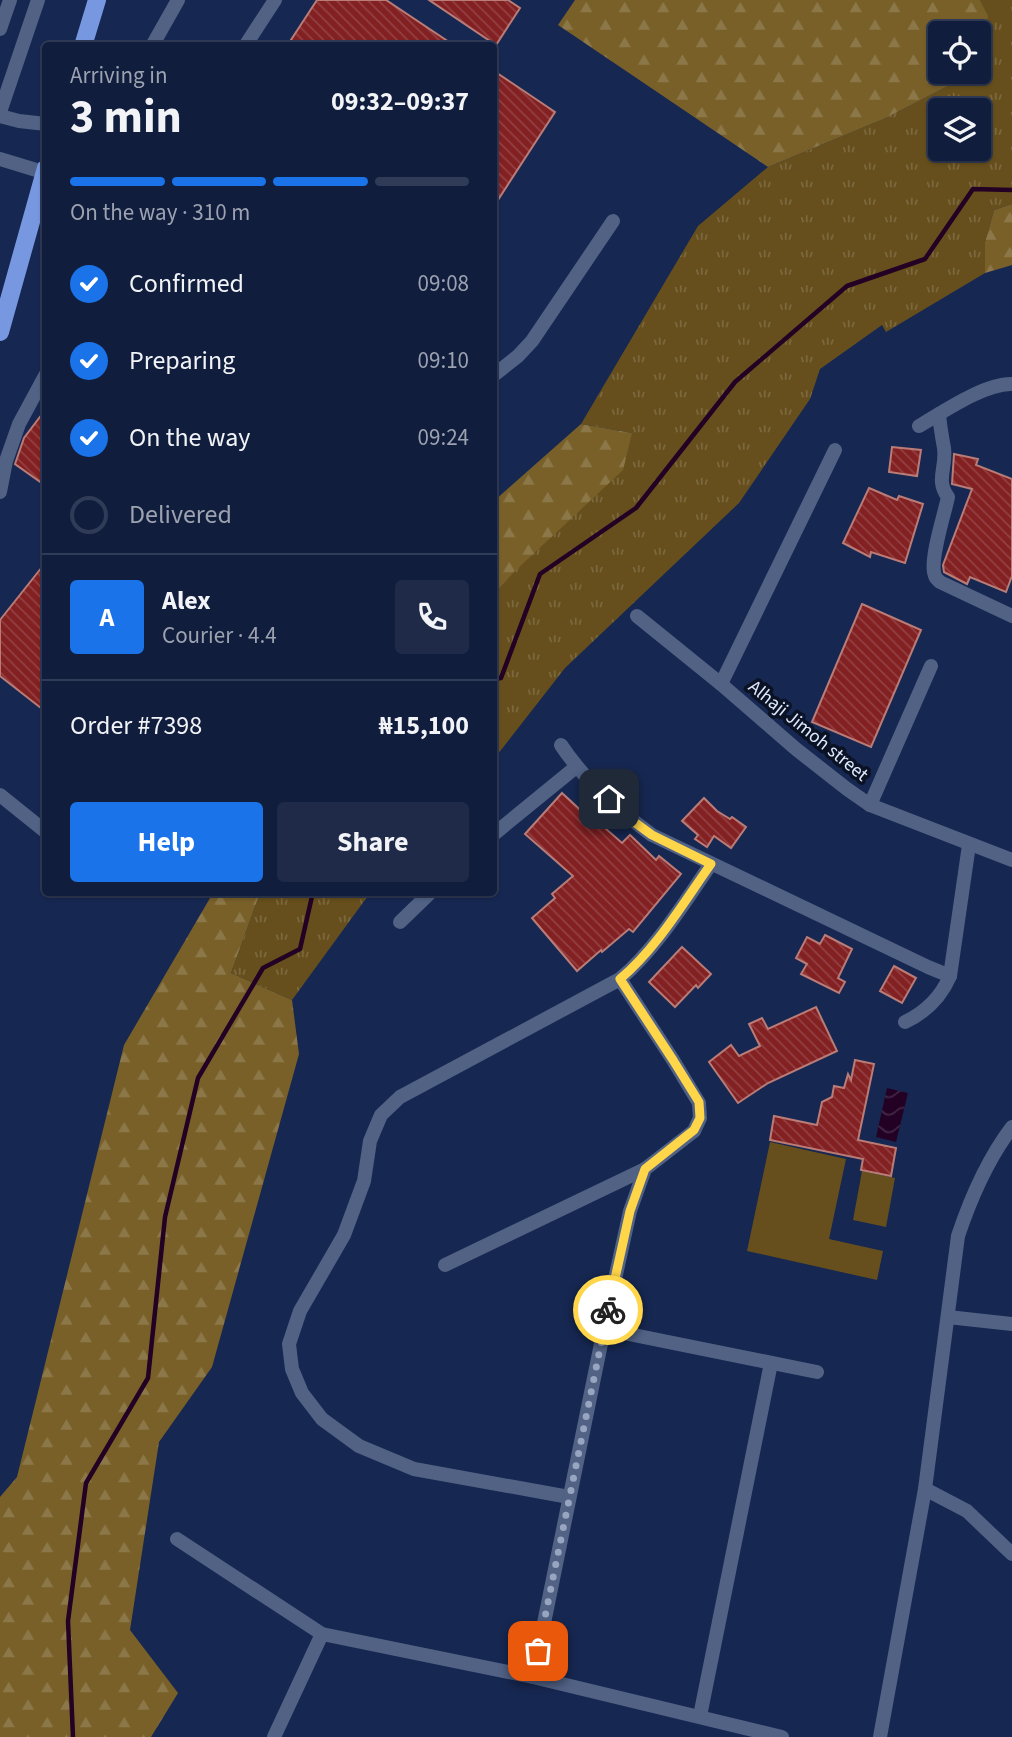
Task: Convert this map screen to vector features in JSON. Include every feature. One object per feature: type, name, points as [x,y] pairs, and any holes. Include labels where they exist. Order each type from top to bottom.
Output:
[{"type":"main road","points":[[84,42],[97,0]]},
{"type":"main road","points":[[0,332],[42,182]]},
{"type":"street","points":[[0,29],[10,0]]},
{"type":"street","points":[[38,0],[0,114],[19,121],[42,124]]},
{"type":"street","points":[[154,42],[178,0]]},
{"type":"street","points":[[248,42],[275,0]]},
{"type":"street","points":[[0,159],[42,170]]},
{"type":"street","points":[[497,373],[532,341],[613,221]]},
{"type":"street","points":[[0,492],[6,461],[19,424],[42,381]]},
{"type":"street","points":[[919,426],[985,389],[1012,384]]},
{"type":"street","points":[[939,414],[945,450],[942,486],[948,497],[936,550],[935,576],[940,582],[1012,616]]},
{"type":"street","points":[[721,684],[835,450]]},
{"type":"street","name":"Alhaji Jimoh street","points":[[637,616],[796,749],[870,805],[1012,860]]},
{"type":"street","points":[[870,805],[931,666]]},
{"type":"street","points":[[561,745],[576,766],[626,816],[652,835],[950,976]]},
{"type":"street","points":[[497,832],[576,766]]},
{"type":"street","points":[[0,795],[42,829]]},
{"type":"street","points":[[905,1022],[931,1005],[944,989],[950,976],[969,845]]},
{"type":"street","points":[[569,1497],[414,1469],[359,1446],[322,1419],[302,1393],[292,1369],[289,1344],[300,1311],[344,1235],[364,1181],[370,1141],[381,1115],[400,1097],[620,979],[635,966],[673,918],[711,864]]},
{"type":"street","points":[[400,922],[427,896]]},
{"type":"street","points":[[445,1265],[645,1169],[694,1130],[700,1118],[699,1102],[620,979]]},
{"type":"street","points":[[880,1737],[925,1489],[958,1236],[968,1204],[982,1174],[1012,1127]]},
{"type":"street","points":[[533,1677],[630,1211],[645,1169]]},
{"type":"street","points":[[948,1317],[1012,1324]]},
{"type":"street","points":[[604,1329],[817,1371]]},
{"type":"street","points":[[700,1716],[771,1363]]},
{"type":"street","points":[[925,1489],[967,1511],[1012,1554]]},
{"type":"street","points":[[177,1539],[322,1634],[533,1677],[782,1737]]},
{"type":"street","points":[[274,1737],[322,1634]]},
{"type":"green space","points":[[575,0],[980,0],[988,16],[987,21],[928,21],[928,84],[952,84],[886,118],[768,167],[558,25]]},
{"type":"green space","points":[[980,0],[1012,0],[1012,204],[994,210],[985,242],[985,273],[886,332],[882,325],[820,369],[810,399],[739,503],[565,668],[497,755],[497,590],[632,433],[581,424],[698,226],[768,167],[886,118],[952,84],[991,84],[991,21],[986,21],[987,16]]},
{"type":"green space","points":[[1012,204],[1012,265],[985,273],[985,242],[994,210]]},
{"type":"green space","points":[[581,424],[632,433],[623,470],[497,591],[497,498]]},
{"type":"green space","points":[[211,896],[259,896],[231,973],[292,1000],[299,1054],[212,1367],[159,1442],[130,1630],[178,1693],[151,1737],[0,1737],[0,1497],[17,1477],[124,1045]]},
{"type":"green space","points":[[259,896],[368,896],[292,1000],[231,973]]},
{"type":"green space","points":[[770,1142],[846,1159],[829,1239],[883,1251],[877,1280],[747,1251]]},
{"type":"green space","points":[[862,1171],[895,1178],[886,1227],[853,1220]]},
{"type":"water","points":[[887,1088],[908,1093],[896,1142],[876,1137]]},
{"type":"building","points":[[317,0],[386,0],[449,42],[290,42]]},
{"type":"building","points":[[429,0],[508,0],[520,8],[497,43]]},
{"type":"building","points":[[497,73],[555,112],[497,201]]},
{"type":"building","points":[[42,414],[42,483],[15,464],[24,438]]},
{"type":"building","points":[[892,447],[921,450],[917,476],[889,472]]},
{"type":"building","points":[[954,454],[978,459],[976,465],[1012,479],[1012,576],[1006,592],[970,577],[967,584],[944,572],[943,565],[972,489],[952,484]]},
{"type":"building","points":[[869,488],[897,500],[899,496],[923,504],[905,563],[871,552],[870,557],[843,543]]},
{"type":"building","points":[[42,567],[42,709],[0,676],[0,620]]},
{"type":"building","points":[[862,604],[921,630],[871,747],[812,722]]},
{"type":"building","points":[[562,793],[622,843],[630,835],[656,860],[659,856],[681,874],[633,932],[629,929],[577,971],[532,918],[555,898],[552,894],[573,876],[525,834]]},
{"type":"building","points":[[704,798],[717,811],[746,827],[731,848],[714,836],[707,847],[695,839],[698,835],[682,821]]},
{"type":"building","points":[[825,935],[852,949],[838,978],[845,982],[839,993],[801,974],[807,964],[796,958],[807,937],[820,944]]},
{"type":"building","points":[[682,947],[711,974],[675,1007],[649,982]]},
{"type":"building","points":[[894,966],[916,978],[902,1003],[880,991]]},
{"type":"building","points":[[816,1007],[837,1051],[768,1083],[738,1103],[709,1062],[731,1045],[739,1056],[760,1046],[749,1024],[762,1018],[768,1029]]},
{"type":"building","points":[[855,1060],[874,1064],[858,1140],[896,1148],[891,1176],[861,1170],[863,1159],[770,1140],[774,1116],[817,1125],[822,1102],[832,1097],[834,1086],[844,1088],[848,1074],[851,1080]]},
{"type":"waterway","points":[[497,679],[501,678],[540,574],[636,508],[735,382],[847,286],[925,259],[973,189],[1012,190]]},
{"type":"waterway","points":[[73,1737],[68,1621],[86,1483],[148,1378],[165,1217],[198,1078],[263,968],[300,949],[312,896]]},
{"type":"way so far","points":[[538,1651],[608,1310]]},
{"type":"route","points":[[608,1310],[630,1211],[645,1169],[694,1130],[700,1118],[699,1102],[620,979],[635,966],[673,918],[711,864],[652,835],[626,816],[609,799]]}]
